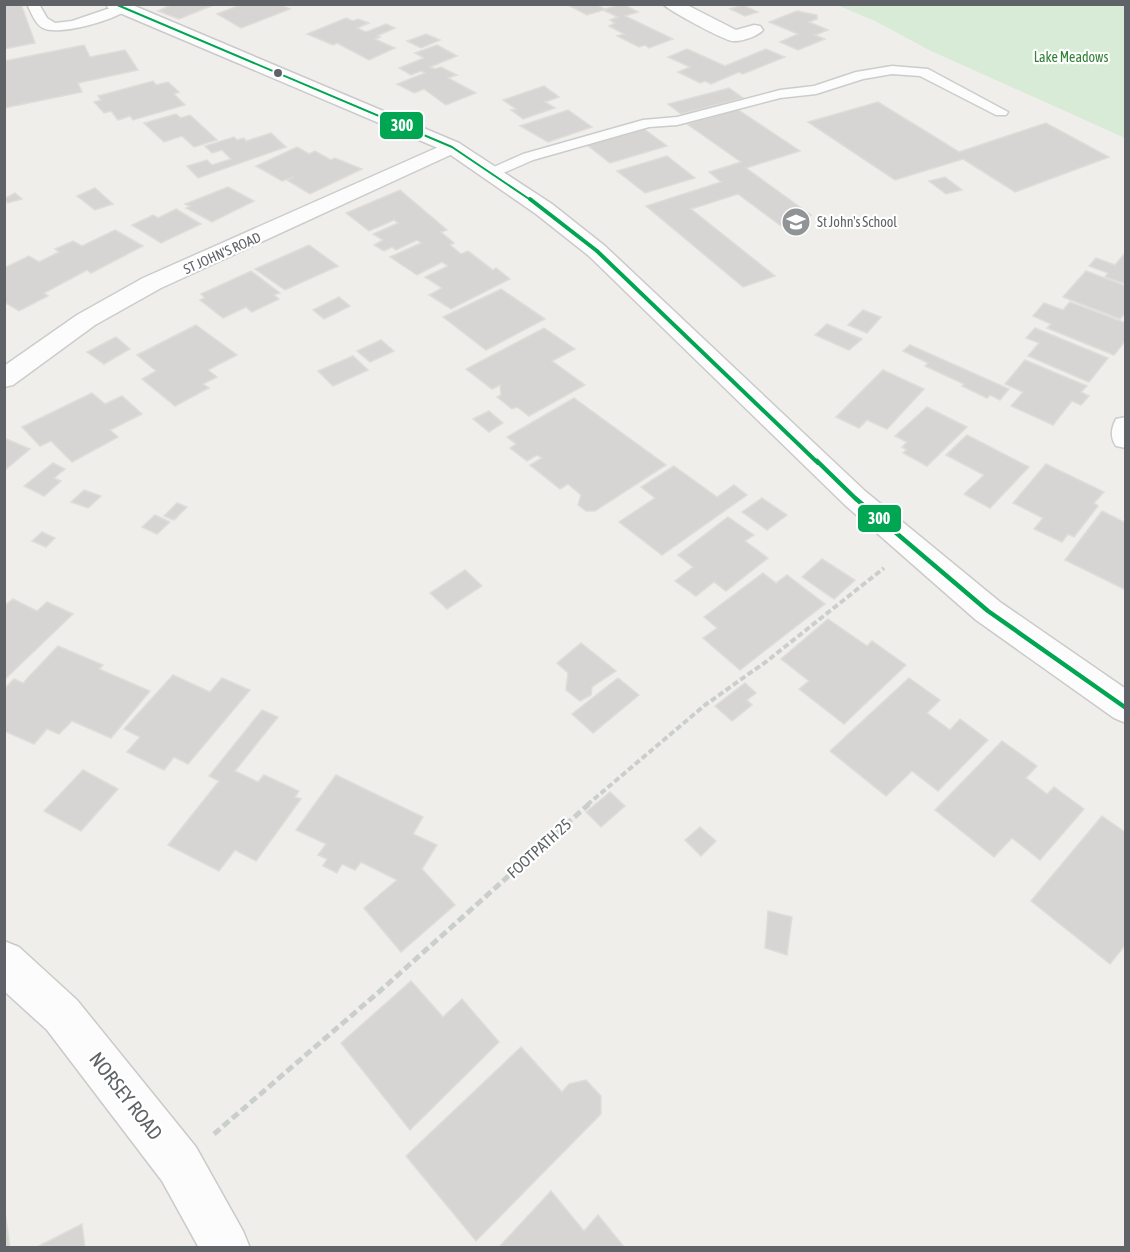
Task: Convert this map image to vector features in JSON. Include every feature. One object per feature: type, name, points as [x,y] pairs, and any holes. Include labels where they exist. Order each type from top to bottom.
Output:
[{"type":"main road","points":[[671,4],[726,39],[754,30]]},
{"type":"main road","points":[[118,6],[452,147],[492,173],[597,250],[855,498],[911,546],[988,611],[1125,708]]},
{"type":"main road","name":"ST JOHN'S ROAD","points":[[4,379],[86,320],[152,283],[452,147]]},
{"type":"main road","points":[[1125,426],[1125,439]]},
{"type":"main road","name":"NORSEY ROAD","points":[[4,962],[62,1015],[179,1164],[226,1248]]},
{"type":"lane","points":[[33,4],[46,24],[55,27],[73,25],[118,6]]},
{"type":"lane","points":[[492,173],[528,157],[648,123],[677,121],[780,94],[816,90],[861,75],[892,70],[923,72],[1001,112]]},
{"type":"path","name":"FOOTPATH 25","points":[[179,1164],[380,991],[552,836],[705,705],[776,654],[911,546]]},
{"type":"green space","name":"Lake Meadows","points":[[837,5],[1125,5],[1125,138],[929,50],[875,21]]},
{"type":"building","points":[[4,4],[21,4],[35,43],[4,49]]},
{"type":"building","points":[[173,4],[208,4],[211,6],[179,19],[158,11]]},
{"type":"building","points":[[243,4],[283,4],[281,5],[290,9],[241,28],[217,14]]},
{"type":"building","points":[[566,4],[595,4],[605,9],[623,4],[638,12],[625,16],[673,39],[649,48],[645,45],[639,47],[617,36],[624,34],[609,26],[615,23],[610,20],[618,17],[603,10],[587,15]]},
{"type":"building","points":[[743,5],[758,12],[745,16],[730,9]]},
{"type":"building","points":[[797,11],[817,15],[817,19],[809,22],[828,30],[815,35],[825,39],[798,50],[780,42],[798,34],[769,22]]},
{"type":"building","points":[[346,18],[369,23],[357,28],[366,32],[386,24],[395,28],[375,39],[395,48],[369,60],[337,43],[333,45],[307,34]]},
{"type":"building","points":[[426,34],[440,40],[421,48],[407,41]]},
{"type":"building","points":[[84,45],[90,57],[125,50],[138,70],[78,83],[82,92],[4,108],[4,61]]},
{"type":"building","points":[[437,45],[457,56],[430,67],[435,69],[441,67],[457,75],[448,78],[476,93],[446,105],[424,89],[414,93],[397,84],[425,73],[421,71],[411,75],[399,68],[424,58],[415,53]]},
{"type":"building","points":[[687,49],[725,66],[766,49],[785,57],[711,84],[705,81],[700,83],[678,72],[690,67],[668,57]]},
{"type":"building","points":[[153,81],[156,85],[168,82],[179,92],[174,94],[185,105],[133,120],[130,116],[118,120],[111,111],[104,113],[94,102],[101,100],[98,96]]},
{"type":"building","points":[[544,86],[559,97],[545,102],[555,108],[523,119],[511,110],[516,109],[503,100]]},
{"type":"building","points":[[729,88],[743,98],[681,114],[668,104]]},
{"type":"building","points":[[878,102],[959,152],[1046,123],[1109,157],[1015,192],[963,159],[895,180],[808,122]]},
{"type":"building","points":[[737,109],[800,151],[746,168],[811,215],[781,226],[738,194],[691,209],[775,276],[743,287],[646,206],[721,182],[709,172],[741,162],[687,124]]},
{"type":"building","points":[[568,110],[592,127],[548,142],[520,126]]},
{"type":"building","points":[[176,114],[181,118],[190,115],[217,140],[194,147],[182,136],[164,142],[144,123]]},
{"type":"building","points":[[644,129],[667,146],[610,163],[587,145]]},
{"type":"building","points":[[271,133],[286,147],[198,178],[187,166],[207,160],[212,165],[231,159],[222,150],[212,153],[205,146],[234,137],[237,140],[244,138],[246,141]]},
{"type":"building","points":[[297,147],[309,154],[315,151],[331,160],[335,158],[362,169],[310,194],[287,180],[294,177],[282,181],[256,166]]},
{"type":"building","points":[[667,156],[695,178],[645,193],[617,171]]},
{"type":"building","points":[[945,177],[962,190],[946,194],[929,181]]},
{"type":"building","points":[[228,187],[254,201],[212,222],[186,208],[190,206],[185,204]]},
{"type":"building","points":[[95,188],[113,204],[95,210],[77,196]]},
{"type":"building","points":[[400,190],[447,230],[441,232],[454,243],[450,245],[461,254],[468,251],[493,270],[496,268],[510,279],[451,309],[429,295],[442,288],[425,277],[448,266],[442,262],[417,275],[390,257],[421,243],[417,240],[396,250],[392,247],[384,251],[374,245],[383,240],[373,234],[398,223],[394,220],[369,231],[346,213]]},
{"type":"building","points":[[15,193],[22,199],[8,203],[4,199]]},
{"type":"building","points":[[176,209],[201,224],[161,243],[132,225],[153,215],[158,218]]},
{"type":"building","points":[[115,230],[143,246],[91,273],[87,270],[44,293],[48,296],[19,311],[4,302],[4,268],[29,256],[39,262],[59,252],[55,249],[73,241],[82,246]]},
{"type":"building","points":[[309,245],[338,266],[285,290],[255,269]]},
{"type":"building","points":[[1125,253],[1126,284],[1105,277],[1108,273],[1089,266],[1096,258],[1115,265]]},
{"type":"building","points":[[251,271],[280,293],[274,295],[279,299],[252,312],[246,307],[223,318],[200,300],[205,298],[201,294]]},
{"type":"building","points":[[1086,271],[1126,286],[1126,312],[1120,319],[1063,297]]},
{"type":"building","points":[[501,289],[545,319],[486,350],[443,317]]},
{"type":"building","points":[[339,297],[350,306],[324,319],[313,310]]},
{"type":"building","points":[[1070,302],[1126,323],[1126,340],[1114,355],[1047,328],[1051,324],[1033,316],[1044,303],[1063,310]]},
{"type":"building","points":[[863,310],[881,317],[867,333],[848,325]]},
{"type":"building","points":[[827,324],[862,339],[849,350],[815,335]]},
{"type":"building","points":[[196,325],[237,355],[208,370],[217,377],[203,384],[209,388],[175,406],[142,379],[156,371],[137,355]]},
{"type":"building","points":[[544,328],[575,349],[552,361],[585,385],[529,416],[517,407],[512,409],[497,397],[501,395],[500,385],[492,389],[466,369]]},
{"type":"building","points":[[1035,328],[1108,358],[1089,382],[1028,356],[1039,343],[1026,338]]},
{"type":"building","points":[[116,337],[130,349],[104,364],[87,352]]},
{"type":"building","points":[[381,340],[394,351],[370,362],[357,351]]},
{"type":"building","points":[[910,345],[1009,389],[1000,400],[990,395],[987,398],[962,386],[964,384],[925,366],[928,363],[903,351]]},
{"type":"building","points":[[353,356],[368,370],[333,386],[318,371]]},
{"type":"building","points":[[1025,360],[1087,386],[1081,392],[1089,396],[1081,405],[1072,401],[1053,425],[1011,406],[1023,392],[1005,384]]},
{"type":"building","points":[[883,370],[924,389],[887,429],[867,420],[859,428],[836,417]]},
{"type":"building","points":[[92,393],[105,404],[122,396],[142,414],[110,430],[118,437],[72,462],[51,441],[40,446],[22,427]]},
{"type":"building","points":[[574,398],[666,465],[595,511],[586,511],[578,505],[581,495],[568,484],[560,489],[530,465],[542,458],[537,455],[527,461],[510,448],[516,444],[507,437]]},
{"type":"building","points":[[927,407],[967,427],[927,466],[903,453],[907,450],[902,447],[907,442],[895,436]]},
{"type":"building","points":[[489,411],[503,423],[489,432],[473,419]]},
{"type":"building","points":[[967,435],[1029,467],[990,508],[964,494],[984,475],[946,455]]},
{"type":"building","points":[[4,438],[30,449],[6,469],[4,468]]},
{"type":"building","points":[[53,463],[65,469],[54,478],[61,481],[44,496],[24,486]]},
{"type":"building","points":[[1046,464],[1104,492],[1094,503],[1098,506],[1074,537],[1068,534],[1062,542],[1034,529],[1043,518],[1013,503]]},
{"type":"building","points":[[674,466],[717,497],[734,485],[747,495],[662,555],[619,522],[655,498],[641,487]]},
{"type":"building","points":[[84,490],[101,496],[88,508],[71,502]]},
{"type":"building","points":[[762,498],[787,515],[767,530],[742,512]]},
{"type":"building","points":[[177,503],[187,507],[174,520],[164,516]]},
{"type":"building","points":[[1102,511],[1126,523],[1126,590],[1065,560]]},
{"type":"building","points":[[155,515],[170,522],[157,534],[142,527]]},
{"type":"building","points":[[728,517],[754,535],[745,541],[768,558],[726,591],[714,582],[696,596],[675,581],[693,567],[678,555]]},
{"type":"building","points":[[42,532],[55,538],[46,547],[32,541]]},
{"type":"building","points":[[822,559],[855,580],[834,599],[802,577]]},
{"type":"building","points":[[465,570],[482,586],[447,609],[430,593]]},
{"type":"building","points":[[763,573],[776,583],[787,575],[825,604],[740,670],[703,638],[717,628],[704,617]]},
{"type":"building","points":[[13,599],[37,611],[47,602],[73,614],[4,680],[4,606]]},
{"type":"building","points":[[828,619],[867,646],[872,641],[906,665],[844,724],[799,689],[809,681],[781,659]]},
{"type":"building","points":[[581,643],[616,671],[592,687],[591,695],[580,701],[566,690],[568,673],[557,663]]},
{"type":"building","points":[[58,646],[103,665],[99,669],[150,691],[111,738],[72,721],[59,734],[47,729],[34,744],[4,731],[4,689],[14,679],[23,683]]},
{"type":"building","points":[[173,675],[210,692],[222,678],[250,690],[188,764],[174,757],[164,770],[127,752],[140,737],[124,729]]},
{"type":"building","points":[[618,678],[639,695],[593,733],[572,714]]},
{"type":"building","points":[[909,678],[940,700],[927,713],[950,730],[960,719],[988,740],[938,791],[912,771],[886,796],[830,751]]},
{"type":"building","points":[[745,683],[756,693],[747,700],[752,705],[732,721],[715,706]]},
{"type":"building","points":[[262,710],[278,717],[235,771],[258,782],[264,775],[299,791],[295,797],[301,799],[256,861],[235,850],[219,871],[168,845],[219,781],[209,776]]},
{"type":"building","points":[[1002,741],[1037,766],[1026,778],[1047,794],[1054,787],[1084,809],[1040,860],[1012,838],[994,857],[935,810]]},
{"type":"building","points":[[83,770],[118,789],[81,831],[44,811]]},
{"type":"building","points":[[336,775],[423,817],[413,834],[437,845],[422,869],[455,905],[401,952],[364,908],[397,880],[361,862],[355,870],[342,864],[337,873],[323,866],[327,859],[318,855],[326,844],[296,830]]},
{"type":"building","points":[[610,792],[625,806],[601,827],[586,812]]},
{"type":"building","points":[[1102,816],[1126,833],[1126,944],[1110,964],[1031,901]]},
{"type":"building","points":[[700,827],[716,841],[701,856],[685,840]]},
{"type":"building","points":[[768,911],[792,917],[787,955],[765,948]]},
{"type":"building","points":[[411,981],[443,1017],[462,999],[499,1042],[410,1130],[341,1043]]},
{"type":"building","points":[[521,1047],[562,1092],[569,1084],[586,1080],[601,1096],[601,1114],[476,1241],[406,1156]]},
{"type":"building","points":[[551,1191],[584,1231],[598,1215],[625,1248],[498,1248]]},
{"type":"building","points":[[4,1204],[10,1248],[4,1248]]},
{"type":"building","points":[[82,1224],[85,1248],[35,1248]]},
{"type":"transit line","name":"300","points":[[115,4],[452,147],[544,209],[597,251],[855,498],[988,611],[1126,708]]},
{"type":"place","name":"St John's School","points":[[796,222]]}]
